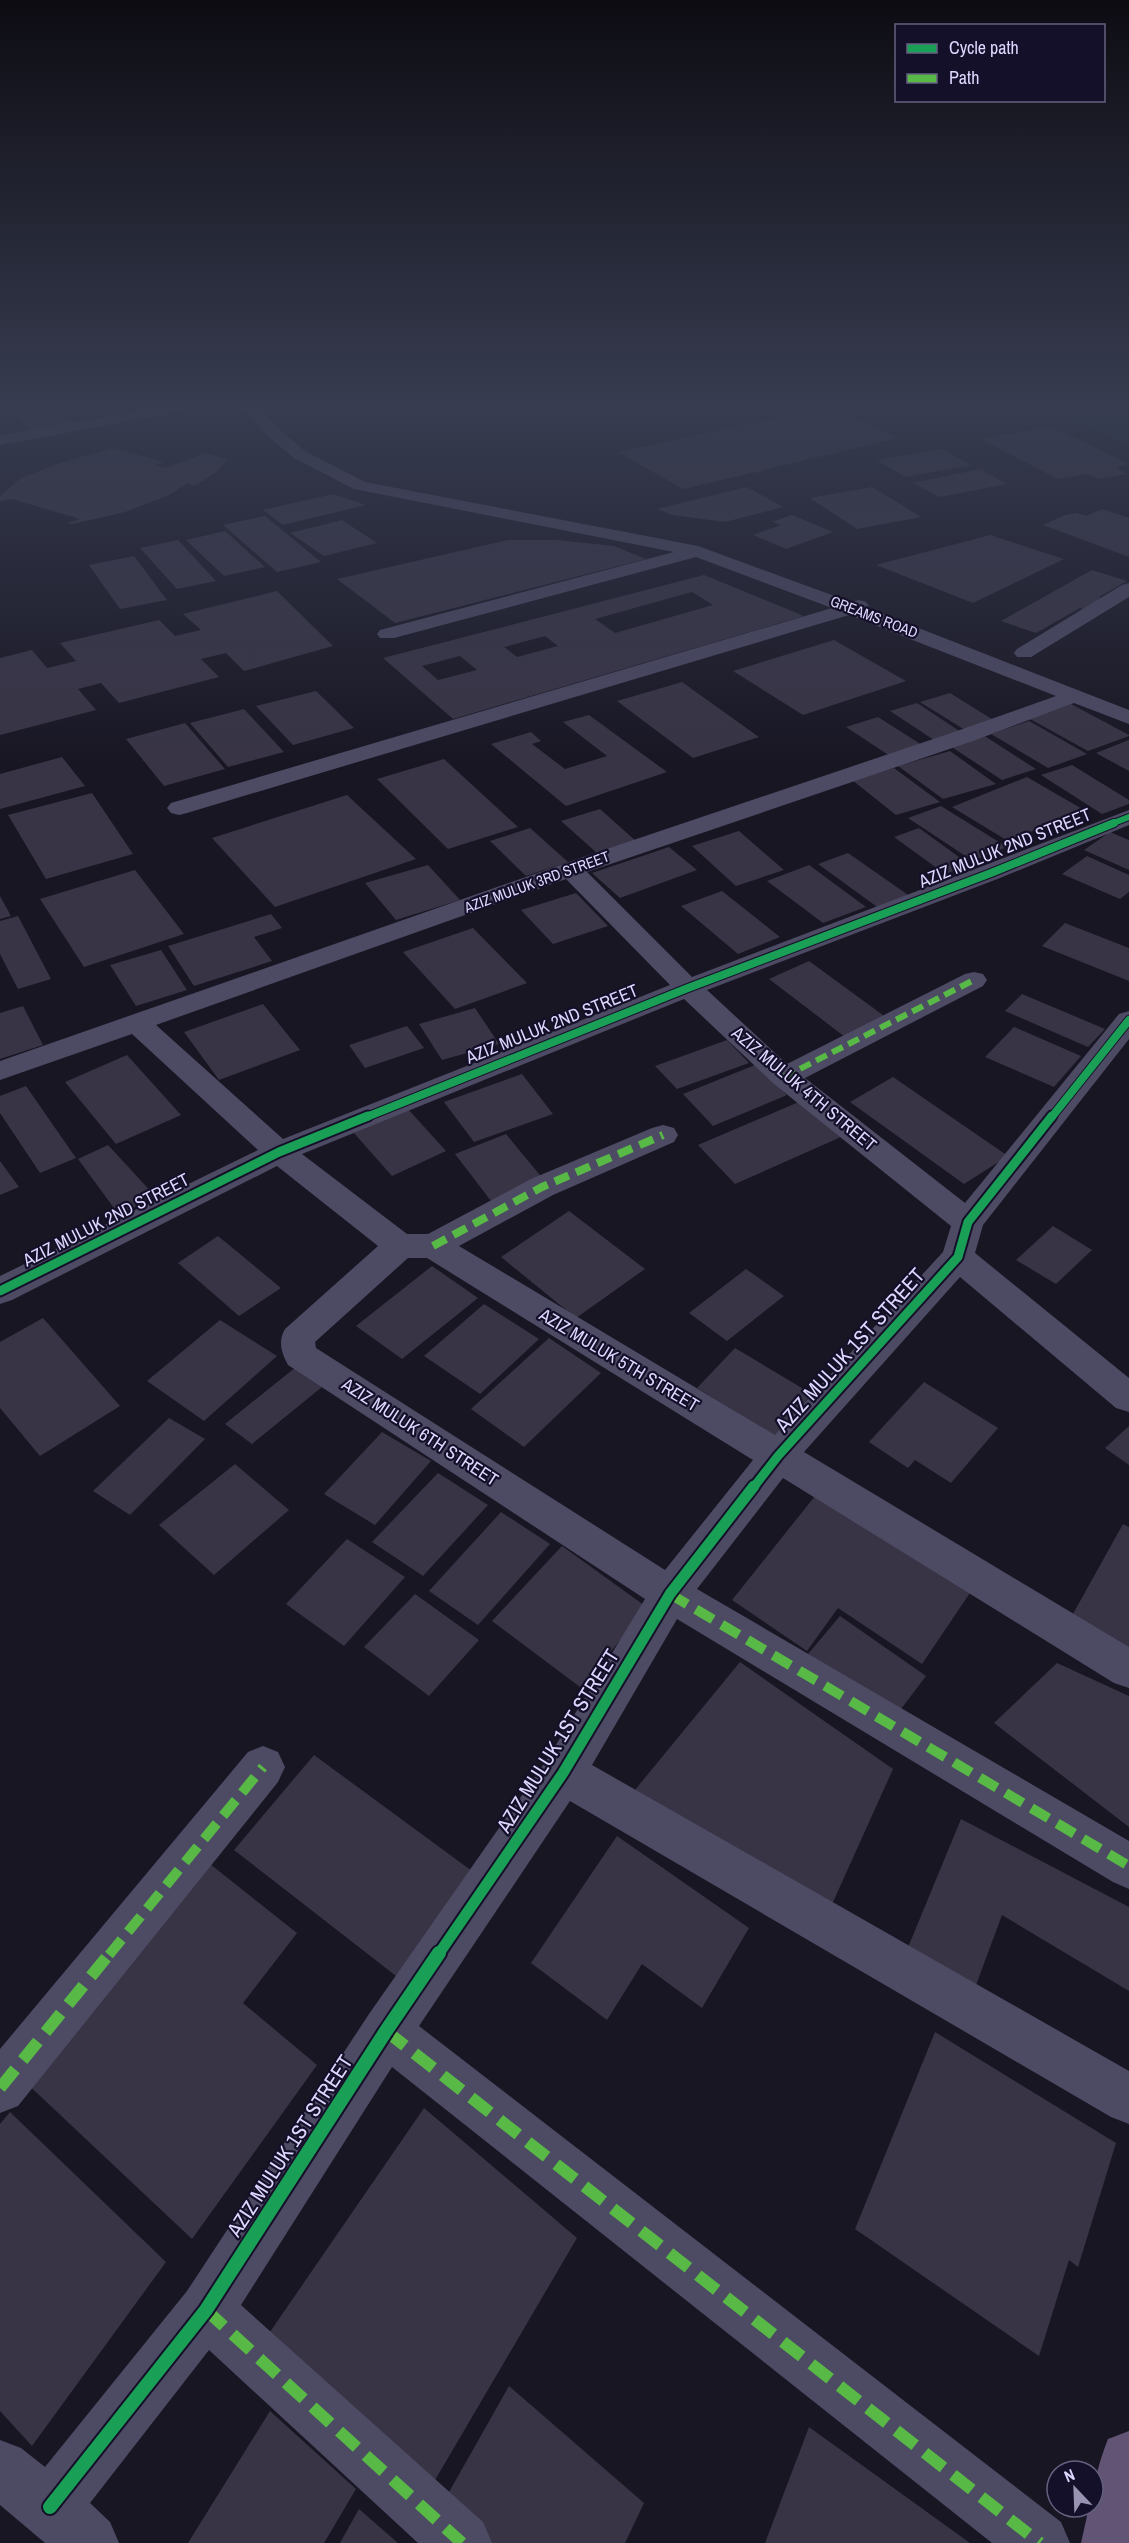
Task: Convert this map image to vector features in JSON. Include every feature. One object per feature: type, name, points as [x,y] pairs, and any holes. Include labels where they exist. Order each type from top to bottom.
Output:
[{"type":"main road","points":[[1111,2543],[1129,2460]]},
{"type":"street","name":"GREAMS ROAD","points":[[566,526],[698,551],[1129,718]]},
{"type":"street","points":[[621,526],[718,545],[773,561]]},
{"type":"street","points":[[387,634],[698,551]]},
{"type":"street","name":"GREAMS ROAD","points":[[849,587],[876,597],[851,609]]},
{"type":"street","points":[[1045,663],[1018,651],[1129,589]]},
{"type":"street","points":[[179,808],[851,609]]},
{"type":"street","points":[[1106,690],[1129,699]]},
{"type":"street","name":"AZIZ MULUK 3RD STREET","points":[[0,1071],[954,740],[1074,696]]},
{"type":"street","name":"AZIZ MULUK 2ND STREET","points":[[0,1291],[279,1152],[688,988],[991,873],[1129,817]]},
{"type":"street","name":"AZIZ MULUK 4TH STREET","points":[[572,871],[688,988],[963,1239],[1129,1398]]},
{"type":"street","points":[[784,1077],[974,980]]},
{"type":"street","name":"AZIZ MULUK 1ST STREET","points":[[69,2525],[386,2031],[563,1773],[670,1594],[778,1456],[963,1239],[1129,1020]]},
{"type":"street","name":"AZIZ MULUK 5TH STREET","points":[[137,1023],[279,1152],[416,1246],[778,1456],[1129,1669]]},
{"type":"street","points":[[416,1246],[542,1187],[663,1135]]},
{"type":"street","name":"AZIZ MULUK 6TH STREET","points":[[416,1246],[297,1338],[300,1355],[670,1594]]},
{"type":"street","points":[[670,1594],[1129,1866]]},
{"type":"street","points":[[0,2088],[263,1767]]},
{"type":"street","points":[[563,1773],[1129,2100]]},
{"type":"street","points":[[386,2031],[1040,2543]]},
{"type":"street","points":[[206,2310],[462,2543]]},
{"type":"street","points":[[0,2469],[69,2525]]},
{"type":"building","points":[[224,526],[277,526],[321,562],[277,572]]},
{"type":"building","points":[[319,526],[351,526],[377,543],[324,556],[290,533]]},
{"type":"building","points":[[779,526],[818,526],[833,532],[786,549],[753,535]]},
{"type":"building","points":[[852,526],[875,526],[857,529]]},
{"type":"building","points":[[1045,526],[1129,526],[1129,557]]},
{"type":"building","points":[[225,531],[265,567],[224,576],[186,540]]},
{"type":"building","points":[[990,535],[1064,559],[973,603],[876,565]]},
{"type":"building","points":[[178,540],[216,581],[177,589],[140,548]]},
{"type":"building","points":[[508,540],[557,540],[614,546],[646,559],[395,623],[337,579]]},
{"type":"building","points":[[134,556],[167,600],[120,609],[89,565]]},
{"type":"building","points":[[1092,570],[1127,581],[1099,597],[1105,599],[1086,610],[1080,608],[1036,633],[1001,621]]},
{"type":"building","points":[[704,575],[804,616],[453,719],[383,658]],"holes":[[[692,592],[713,605],[615,633],[595,619]],[[545,636],[558,646],[517,657],[504,647]],[[460,656],[477,670],[438,680],[422,666]]]},
{"type":"building","points":[[277,591],[333,646],[244,671],[226,653],[201,659],[219,677],[119,703],[101,683],[78,689],[96,710],[0,735],[0,658],[32,650],[47,668],[76,661],[60,643],[159,620],[175,636],[201,630],[183,614]]},
{"type":"building","points":[[834,640],[906,681],[803,715],[733,671]]},
{"type":"building","points":[[682,682],[759,737],[693,758],[617,701]]},
{"type":"building","points":[[316,691],[354,728],[293,745],[256,706]]},
{"type":"building","points":[[950,693],[995,721],[965,730],[920,702]]},
{"type":"building","points":[[917,703],[961,732],[934,740],[890,711]]},
{"type":"building","points":[[1071,704],[1129,736],[1088,751],[1030,719]]},
{"type":"building","points":[[244,709],[284,752],[228,767],[190,723]]},
{"type":"building","points":[[589,715],[667,772],[566,806],[491,744],[531,732],[541,741],[532,744],[565,769],[607,756],[563,722]]},
{"type":"building","points":[[878,717],[922,745],[890,756],[846,727]]},
{"type":"building","points":[[1029,721],[1087,754],[1048,768],[991,734]]},
{"type":"building","points":[[185,723],[225,769],[164,786],[126,739]]},
{"type":"building","points":[[983,735],[1036,769],[1002,780],[950,746]]},
{"type":"building","points":[[1129,740],[1129,771],[1096,753]]},
{"type":"building","points":[[950,751],[996,784],[943,799],[898,766]]},
{"type":"building","points":[[62,757],[85,786],[0,809],[0,774]]},
{"type":"building","points":[[444,759],[518,827],[448,849],[377,779]]},
{"type":"building","points":[[1072,765],[1129,800],[1129,804],[1102,814],[1041,775]]},
{"type":"building","points":[[894,768],[940,802],[896,815],[852,780]]},
{"type":"building","points":[[1027,777],[1084,810],[1008,841],[952,807]]},
{"type":"building","points":[[92,793],[133,854],[46,879],[8,815]]},
{"type":"building","points":[[347,795],[416,859],[275,907],[212,838]]},
{"type":"building","points":[[941,806],[1007,847],[973,861],[908,818]]},
{"type":"building","points":[[600,809],[637,842],[598,854],[561,821]]},
{"type":"building","points":[[530,828],[568,862],[526,876],[490,841]]},
{"type":"building","points":[[919,828],[970,865],[945,874],[894,837]]},
{"type":"building","points":[[739,831],[784,870],[736,886],[692,846]]},
{"type":"building","points":[[1110,832],[1129,840],[1129,870],[1084,850]]},
{"type":"building","points":[[669,847],[697,870],[620,898],[592,873]]},
{"type":"building","points":[[848,853],[911,897],[880,909],[818,864]]},
{"type":"building","points":[[1087,856],[1129,875],[1129,892],[1120,899],[1062,874]]},
{"type":"building","points":[[428,865],[460,900],[396,920],[365,883]]},
{"type":"building","points":[[809,865],[866,907],[823,923],[767,881]]},
{"type":"building","points":[[135,870],[184,934],[84,967],[40,899]]},
{"type":"building","points":[[722,891],[780,937],[738,954],[681,906]]},
{"type":"building","points":[[576,893],[608,926],[553,944],[521,910]]},
{"type":"building","points":[[0,896],[11,916],[0,919]]},
{"type":"building","points":[[271,914],[282,928],[254,937],[272,961],[194,986],[168,946]]},
{"type":"building","points":[[18,916],[51,979],[18,989],[0,954],[0,921]]},
{"type":"building","points":[[1065,923],[1129,948],[1129,981],[1042,946]]},
{"type":"building","points":[[473,928],[527,983],[455,1009],[403,952]]},
{"type":"building","points":[[161,950],[187,990],[136,1006],[110,965]]},
{"type":"building","points":[[809,961],[887,1018],[845,1037],[769,979]]},
{"type":"building","points":[[1022,994],[1105,1029],[1088,1047],[1005,1011]]},
{"type":"building","points":[[263,1004],[300,1050],[219,1080],[184,1032]]},
{"type":"building","points":[[23,1006],[43,1045],[0,1059],[0,1013]]},
{"type":"building","points":[[475,1008],[499,1044],[442,1060],[419,1024]]},
{"type":"building","points":[[407,1026],[424,1048],[365,1068],[349,1045]]},
{"type":"building","points":[[1014,1027],[1081,1056],[1054,1087],[985,1057]]},
{"type":"building","points":[[727,1040],[749,1063],[677,1089],[655,1066]]},
{"type":"building","points":[[127,1055],[181,1115],[116,1144],[65,1082]]},
{"type":"building","points":[[755,1065],[787,1095],[713,1126],[683,1094]]},
{"type":"building","points":[[522,1074],[553,1114],[474,1142],[444,1102]]},
{"type":"building","points":[[893,1077],[1008,1156],[964,1184],[850,1102]]},
{"type":"building","points":[[26,1086],[76,1158],[40,1173],[0,1113],[0,1096]]},
{"type":"building","points":[[801,1101],[841,1137],[735,1184],[698,1145]]},
{"type":"building","points":[[407,1108],[446,1151],[392,1176],[353,1132]]},
{"type":"building","points":[[506,1134],[544,1180],[491,1201],[455,1154]]},
{"type":"building","points":[[108,1145],[156,1197],[119,1215],[78,1159]]},
{"type":"building","points":[[0,1161],[19,1187],[0,1195]]},
{"type":"building","points":[[569,1211],[645,1269],[576,1318],[501,1257]]},
{"type":"building","points":[[1053,1226],[1092,1250],[1056,1284],[1016,1260]]},
{"type":"building","points":[[218,1236],[281,1288],[239,1316],[178,1263]]},
{"type":"building","points":[[432,1266],[478,1298],[402,1359],[356,1326]]},
{"type":"building","points":[[746,1269],[784,1296],[727,1341],[689,1313]]},
{"type":"building","points":[[484,1304],[539,1339],[480,1394],[424,1356]]},
{"type":"building","points":[[43,1318],[120,1406],[40,1456],[0,1408],[0,1342]]},
{"type":"building","points":[[220,1320],[277,1356],[204,1421],[147,1381]]},
{"type":"building","points":[[549,1338],[601,1373],[524,1447],[471,1409]]},
{"type":"building","points":[[735,1348],[812,1394],[775,1436],[697,1388]]},
{"type":"building","points":[[296,1367],[322,1387],[252,1444],[225,1424]]},
{"type":"building","points":[[924,1382],[998,1428],[951,1483],[915,1460],[908,1468],[869,1442]]},
{"type":"building","points":[[169,1418],[205,1439],[130,1515],[93,1491]]},
{"type":"building","points":[[1129,1426],[1129,1465],[1105,1448]]},
{"type":"building","points":[[382,1432],[431,1461],[375,1525],[324,1494]]},
{"type":"building","points":[[235,1464],[289,1510],[214,1575],[159,1525]]},
{"type":"building","points":[[438,1473],[488,1505],[423,1576],[372,1542]]},
{"type":"building","points":[[819,1491],[974,1587],[922,1664],[838,1608],[807,1651],[732,1600]]},
{"type":"building","points":[[501,1512],[550,1544],[478,1625],[429,1591]]},
{"type":"building","points":[[1123,1524],[1129,1527],[1129,1655],[1069,1621]]},
{"type":"building","points":[[347,1539],[405,1577],[344,1646],[286,1604]]},
{"type":"building","points":[[562,1546],[648,1608],[580,1687],[492,1621]]},
{"type":"building","points":[[415,1594],[479,1640],[429,1696],[364,1647]]},
{"type":"building","points":[[840,1616],[926,1676],[895,1717],[808,1654]]},
{"type":"building","points":[[740,1662],[893,1769],[829,1911],[630,1796]]},
{"type":"building","points":[[1057,1663],[1129,1696],[1129,1827],[994,1723]]},
{"type":"building","points":[[314,1755],[472,1871],[396,1976],[234,1850]]},
{"type":"building","points":[[961,1819],[1129,1907],[1129,1991],[1002,1915],[972,1996],[904,1957]]},
{"type":"building","points":[[617,1836],[749,1928],[702,2008],[642,1964],[607,2020],[531,1963]]},
{"type":"building","points":[[205,1860],[297,1933],[243,2003],[317,2065],[192,2239],[21,2078]]},
{"type":"building","points":[[935,2032],[1116,2143],[1078,2267],[1069,2260],[1039,2356],[855,2229]]},
{"type":"building","points":[[424,2108],[577,2238],[421,2504],[261,2345]]},
{"type":"building","points":[[10,2112],[166,2262],[32,2446],[0,2411],[0,2124]]},
{"type":"building","points":[[509,2386],[644,2503],[625,2543],[478,2543],[440,2508]]},
{"type":"building","points":[[270,2411],[356,2489],[324,2543],[188,2543]]},
{"type":"building","points":[[809,2427],[970,2543],[765,2543]]},
{"type":"building","points":[[359,2509],[398,2543],[340,2543]]},
{"type":"marked path","points":[[784,1077],[974,980]]},
{"type":"marked path","points":[[433,1246],[542,1187],[663,1135]]},
{"type":"marked path","points":[[670,1594],[1129,1866]]},
{"type":"marked path","points":[[0,2088],[263,1767]]},
{"type":"marked path","points":[[386,2031],[1040,2543]]},
{"type":"marked path","points":[[206,2310],[462,2543]]},
{"type":"cycle path","points":[[0,1291],[279,1152],[688,988],[991,873],[1129,817]]},
{"type":"cycle path","points":[[50,2507],[206,2310],[386,2031],[563,1773],[670,1594],[778,1456],[958,1257],[968,1222],[1129,1020]]}]
